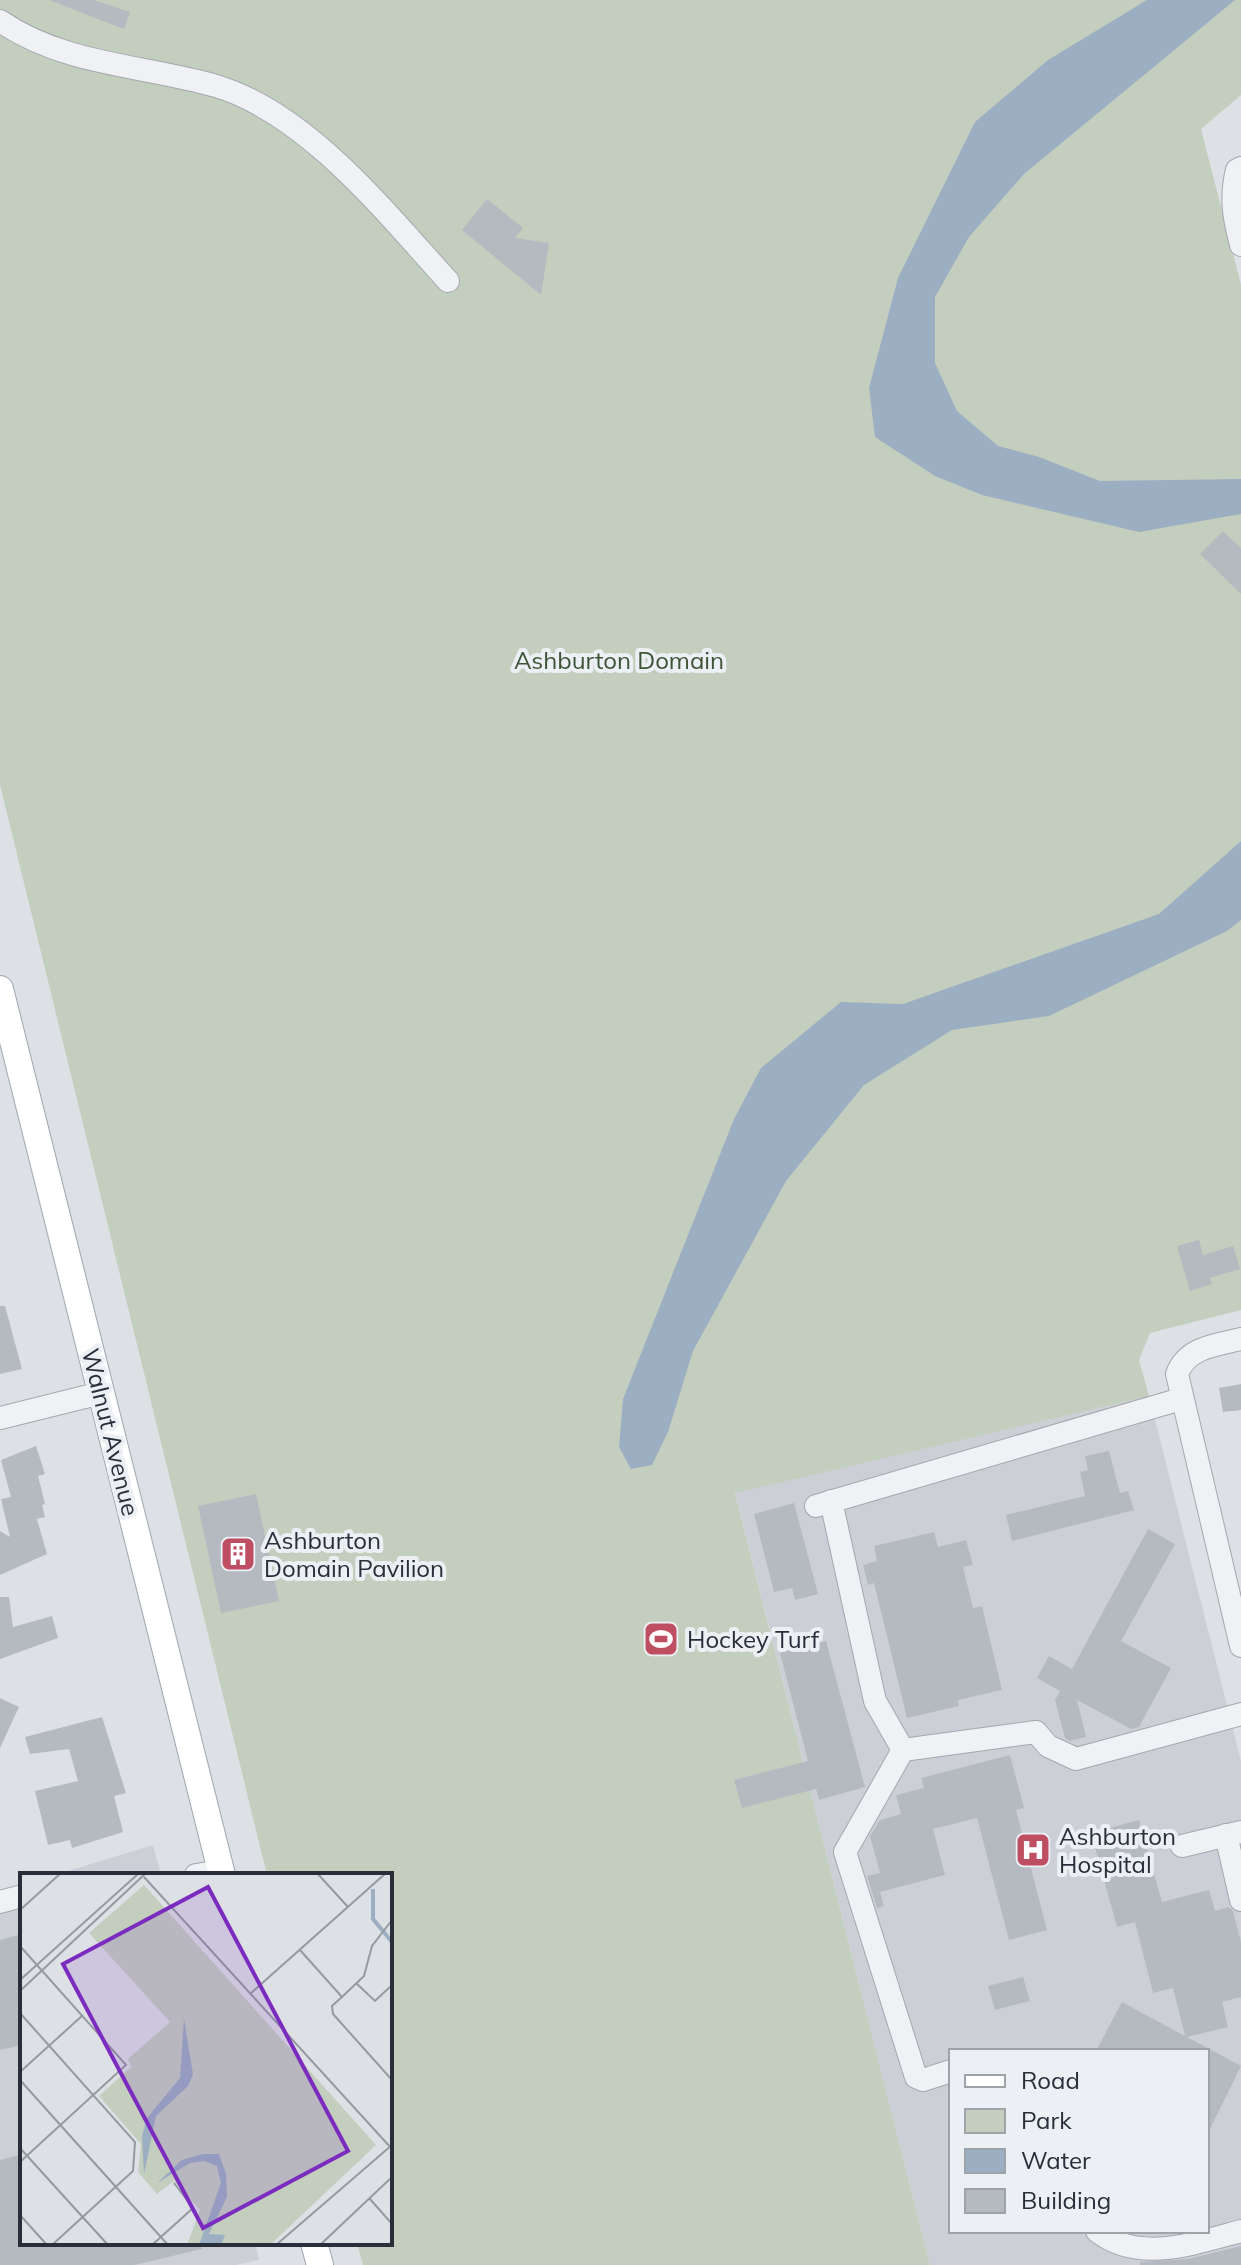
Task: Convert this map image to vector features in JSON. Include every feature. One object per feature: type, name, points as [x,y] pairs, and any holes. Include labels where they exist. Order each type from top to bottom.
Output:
[{"type":"main road","name":"Walnut Avenue","points":[[0,989],[101,1393],[213,1873]]},
{"type":"main road","points":[[315,2245],[320,2265]]},
{"type":"street","points":[[0,21],[15,31],[66,51],[217,86],[257,104],[325,153],[378,204],[448,281]]},
{"type":"street","points":[[1239,169],[1231,207],[1241,245]]},
{"type":"street","points":[[1241,1339],[1203,1348],[1184,1358],[1177,1374],[1241,1646]]},
{"type":"street","points":[[0,1418],[101,1393]]},
{"type":"street","points":[[903,1750],[875,1701],[824,1503],[1181,1399]]},
{"type":"street","points":[[903,1750],[1036,1732],[1048,1746],[1076,1759],[1241,1714]]},
{"type":"street","points":[[903,1750],[845,1852],[916,2077],[923,2080],[949,2072]]},
{"type":"street","points":[[1182,1846],[1233,1834],[1241,1900]]},
{"type":"street","points":[[0,1902],[20,1897]]},
{"type":"street","points":[[1102,2233],[1129,2245],[1168,2250],[1241,2231]]},
{"type":"shaded area","name":"Ashburton Hospital","points":[[1149,1396],[1241,1761],[1241,2265],[930,2265],[735,1492]]},
{"type":"shaded area","points":[[153,1845],[160,1873],[62,1873]]},
{"type":"shaded area","points":[[20,1886],[20,2245],[255,2245],[259,2260],[236,2265],[0,2265],[0,1892]]},
{"type":"green space","name":"Ashburton Domain","points":[[0,0],[1241,0],[1241,95],[1201,129],[1241,285],[1241,1310],[1150,1333],[1139,1360],[1149,1396],[735,1493],[930,2265],[363,2265],[358,2245],[392,2245],[392,1873],[267,1873],[0,785]]},
{"type":"water","points":[[1147,0],[1235,0],[1024,174],[969,237],[935,297],[935,363],[957,411],[998,446],[1039,457],[1100,481],[1241,479],[1241,514],[1139,532],[982,495],[935,476],[875,437],[869,388],[898,278],[975,122],[1048,60]]},
{"type":"water","points":[[1241,841],[1241,920],[1227,931],[1049,1016],[952,1030],[864,1085],[786,1181],[693,1351],[668,1432],[652,1465],[631,1469],[619,1447],[623,1399],[734,1119],[761,1068],[841,1002],[903,1004],[1159,914]]},
{"type":"building","points":[[49,0],[94,0],[130,12],[124,29]]},
{"type":"building","points":[[487,199],[523,228],[515,238],[549,243],[541,295],[462,230]]},
{"type":"building","points":[[1223,531],[1241,548],[1241,594],[1200,554]]},
{"type":"building","points":[[1199,1240],[1203,1255],[1233,1246],[1240,1269],[1210,1278],[1212,1284],[1190,1291],[1177,1246]]},
{"type":"building","points":[[0,1306],[5,1306],[22,1369],[0,1374]]},
{"type":"building","points":[[1241,1384],[1241,1410],[1223,1412],[1219,1388]]},
{"type":"building","points":[[36,1446],[45,1474],[38,1476],[45,1517],[37,1519],[47,1554],[0,1575],[0,1531],[10,1537],[1,1499],[11,1497],[1,1460]]},
{"type":"building","points":[[1109,1451],[1120,1493],[1128,1491],[1134,1510],[1012,1541],[1006,1515],[1085,1496],[1080,1472],[1088,1470],[1085,1456]]},
{"type":"building","name":"Ashburton Domain Pavilion","points":[[256,1494],[279,1601],[221,1613],[198,1506]]},
{"type":"building","points":[[794,1503],[818,1594],[795,1600],[792,1588],[774,1592],[754,1514]]},
{"type":"building","points":[[1148,1529],[1175,1544],[1121,1641],[1171,1668],[1139,1727],[1131,1729],[1077,1700],[1086,1737],[1070,1741],[1065,1738],[1055,1700],[1060,1691],[1037,1678],[1049,1656],[1072,1669]]},
{"type":"building","points":[[934,1532],[938,1547],[966,1540],[973,1565],[963,1567],[973,1608],[982,1606],[1002,1690],[958,1700],[959,1706],[907,1718],[874,1583],[868,1585],[863,1565],[877,1561],[874,1546]]},
{"type":"building","points":[[0,1597],[9,1597],[13,1627],[52,1616],[58,1638],[0,1659]]},
{"type":"building","points":[[826,1641],[865,1787],[819,1800],[816,1789],[742,1808],[734,1780],[808,1761],[780,1653]]},
{"type":"building","points":[[0,1698],[19,1707],[0,1748]]},
{"type":"building","points":[[102,1717],[126,1793],[114,1796],[123,1832],[72,1848],[70,1840],[48,1845],[35,1791],[78,1781],[69,1749],[30,1754],[25,1737]]},
{"type":"building","points":[[1010,1755],[1024,1808],[1016,1810],[1047,1930],[1009,1940],[977,1818],[933,1829],[945,1875],[880,1892],[884,1906],[877,1908],[867,1876],[880,1873],[870,1836],[880,1820],[901,1814],[896,1795],[924,1788],[921,1778]]},
{"type":"building","points":[[1139,1820],[1162,1902],[1209,1890],[1215,1911],[1229,1907],[1233,1911],[1241,1942],[1241,1997],[1222,2002],[1228,2027],[1187,2037],[1241,2066],[1209,2131],[1209,2049],[1097,2049],[1122,2002],[1185,2036],[1173,1988],[1153,1993],[1135,1922],[1117,1927],[1091,1833]]},
{"type":"building","points":[[20,1935],[20,2045],[0,2050],[0,1940]]},
{"type":"building","points":[[1023,1977],[1030,2001],[995,2010],[988,1986]]},
{"type":"building","points":[[20,2155],[20,2245],[201,2245],[202,2249],[134,2265],[0,2265],[0,2160]]},
{"type":"building","points":[[1241,2246],[1241,2265],[1140,2265],[1140,2262],[1188,2259]]},
{"type":"place","name":"Ashburton Domain Pavilion","points":[[238,1554]]},
{"type":"place","name":"Hockey Turf","points":[[661,1639]]},
{"type":"place","name":"Ashburton Hospital","points":[[1033,1850]]}]
